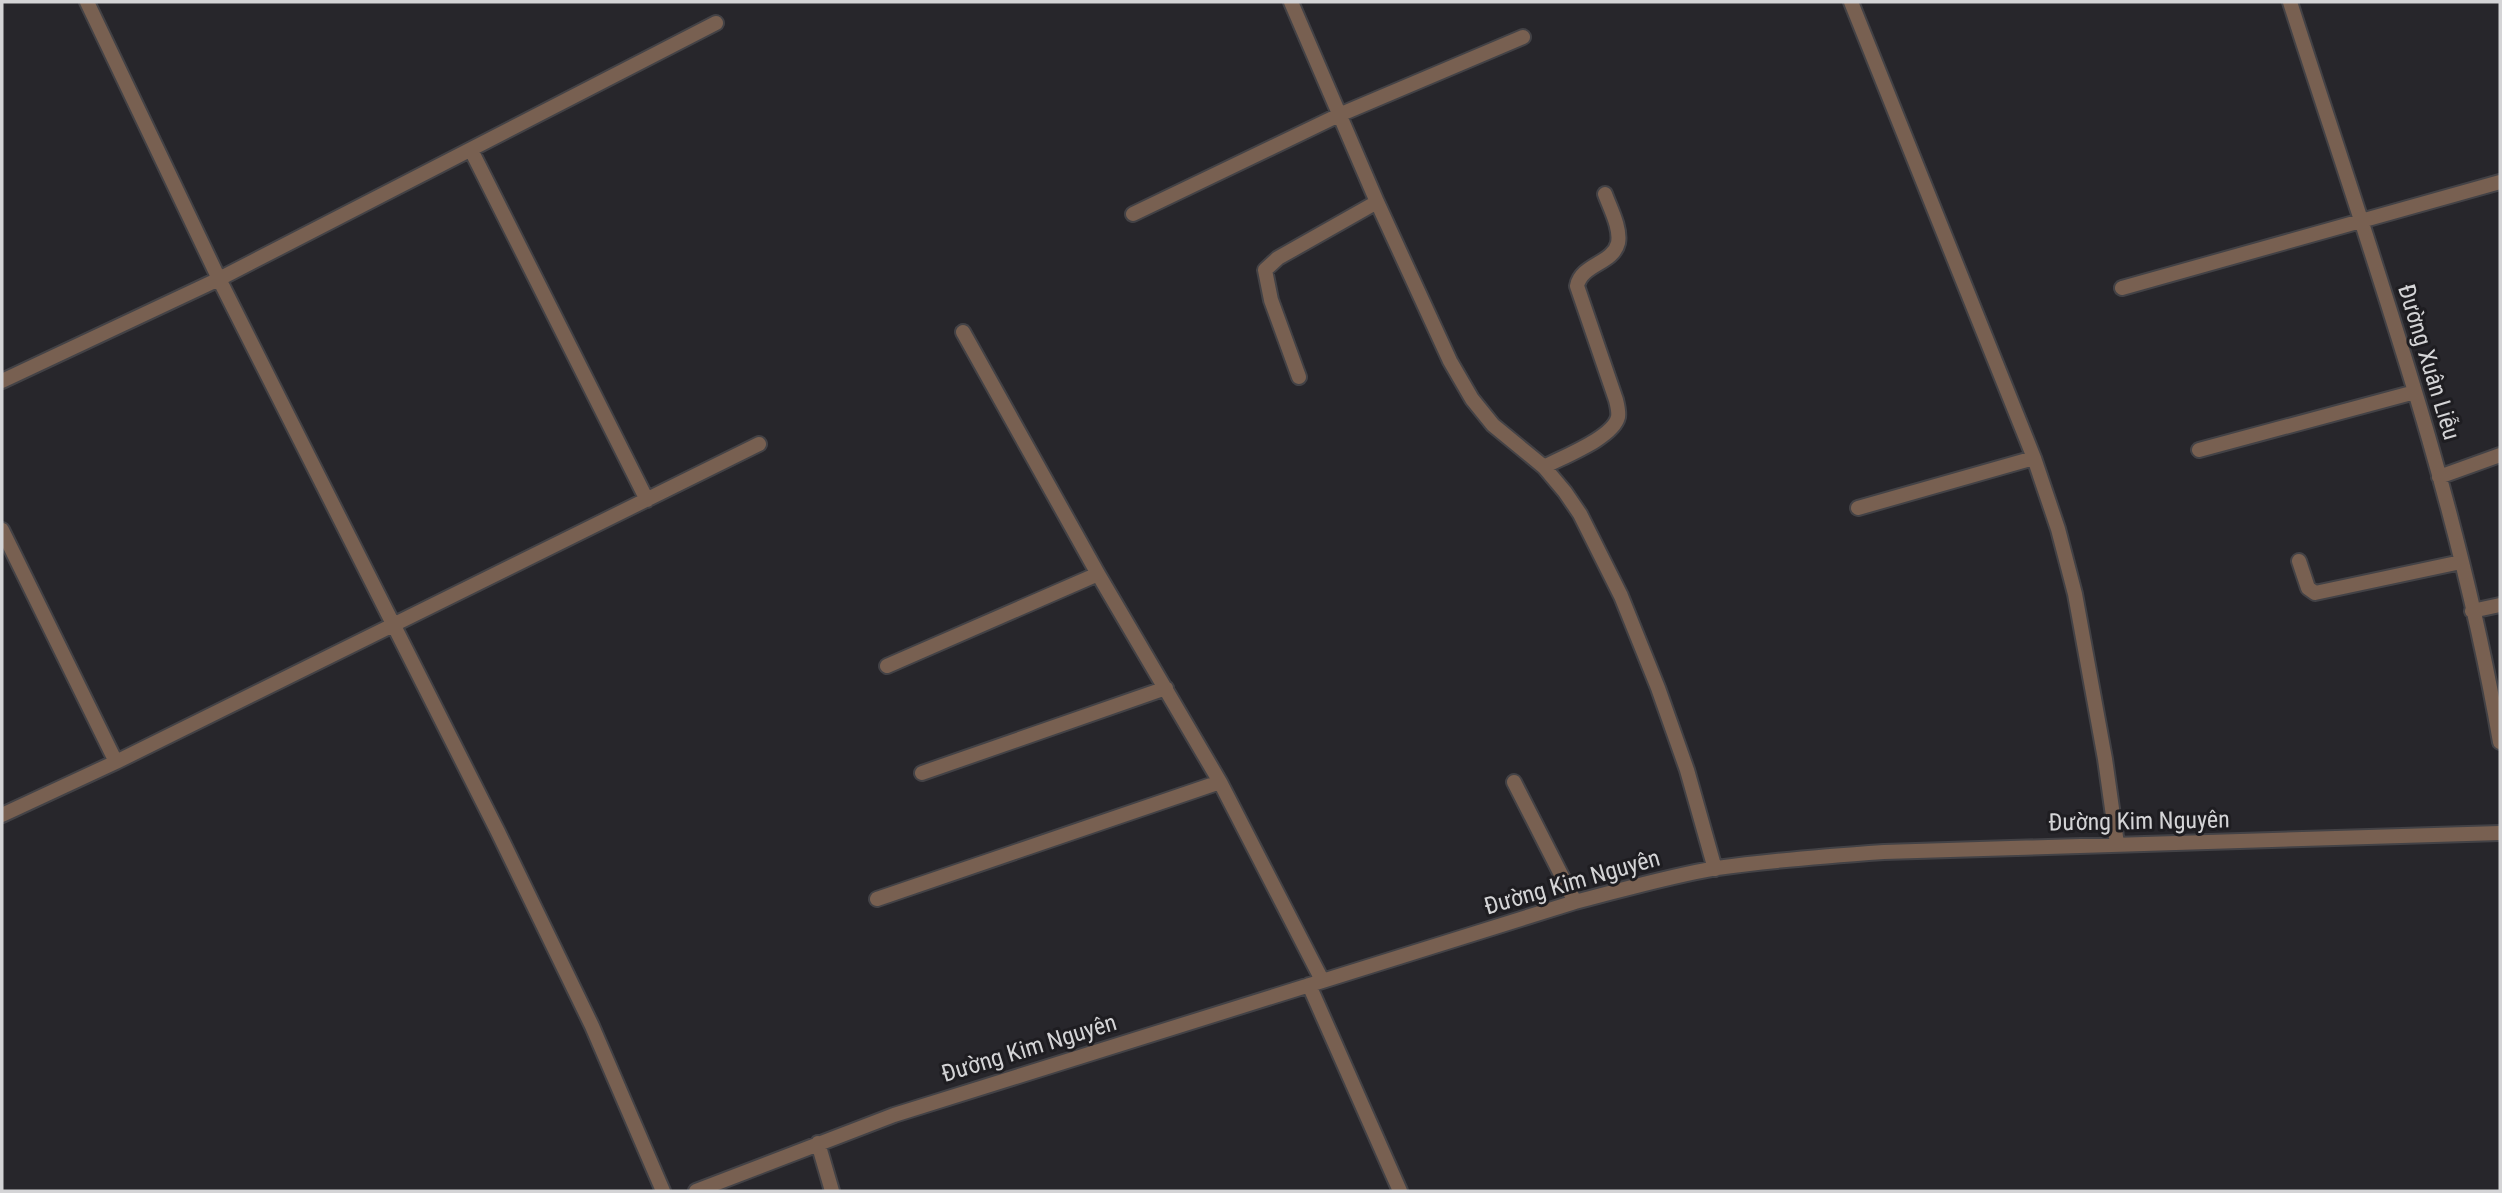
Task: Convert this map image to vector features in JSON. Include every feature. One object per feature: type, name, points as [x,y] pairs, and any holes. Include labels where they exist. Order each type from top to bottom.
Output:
[{"type":"street","points":[[87,2],[219,279],[498,832],[586,1014],[663,1191]]},
{"type":"street","points":[[1291,2],[1377,202],[1450,362],[1472,399],[1493,425],[1544,467],[1565,492],[1580,514],[1621,596],[1687,770],[1715,869]]},
{"type":"street","points":[[1851,2],[2034,458],[2058,529],[2075,594],[2105,759],[2117,844]]},
{"type":"street","name":"Đường Xuân Liễu","points":[[2293,2],[2416,391],[2461,562],[2492,693],[2500,742]]},
{"type":"street","points":[[2,381],[219,279],[716,23]]},
{"type":"street","points":[[1133,214],[1339,115],[1523,37]]},
{"type":"street","points":[[471,150],[647,500]]},
{"type":"street","points":[[2122,288],[2500,182]]},
{"type":"street","points":[[1544,467],[1611,430],[1618,416],[1616,400],[1577,286],[1582,274],[1612,253],[1618,243],[1617,231],[1605,194]]},
{"type":"street","points":[[1299,376],[1270,300],[1265,270],[1278,258],[1377,202]]},
{"type":"street","points":[[963,332],[1098,574],[1220,782],[1316,982],[1400,1191]]},
{"type":"street","points":[[2199,450],[2416,391]]},
{"type":"street","points":[[2,816],[759,444]]},
{"type":"street","points":[[2439,477],[2500,455]]},
{"type":"street","points":[[1858,508],[2034,458]]},
{"type":"street","points":[[2,530],[116,762]]},
{"type":"street","points":[[2298,561],[2308,588],[2315,593],[2461,562]]},
{"type":"street","points":[[887,666],[1098,574]]},
{"type":"street","points":[[2472,611],[2500,604]]},
{"type":"street","points":[[922,773],[1166,688]]},
{"type":"street","points":[[877,899],[1220,782]]},
{"type":"street","points":[[1514,782],[1575,902]]},
{"type":"street","name":"Đường Kim Nguyên","points":[[696,1191],[894,1115],[1575,902],[1658,880],[1784,860],[1884,852],[2500,833]]},
{"type":"street","points":[[818,1143],[832,1191]]}]
